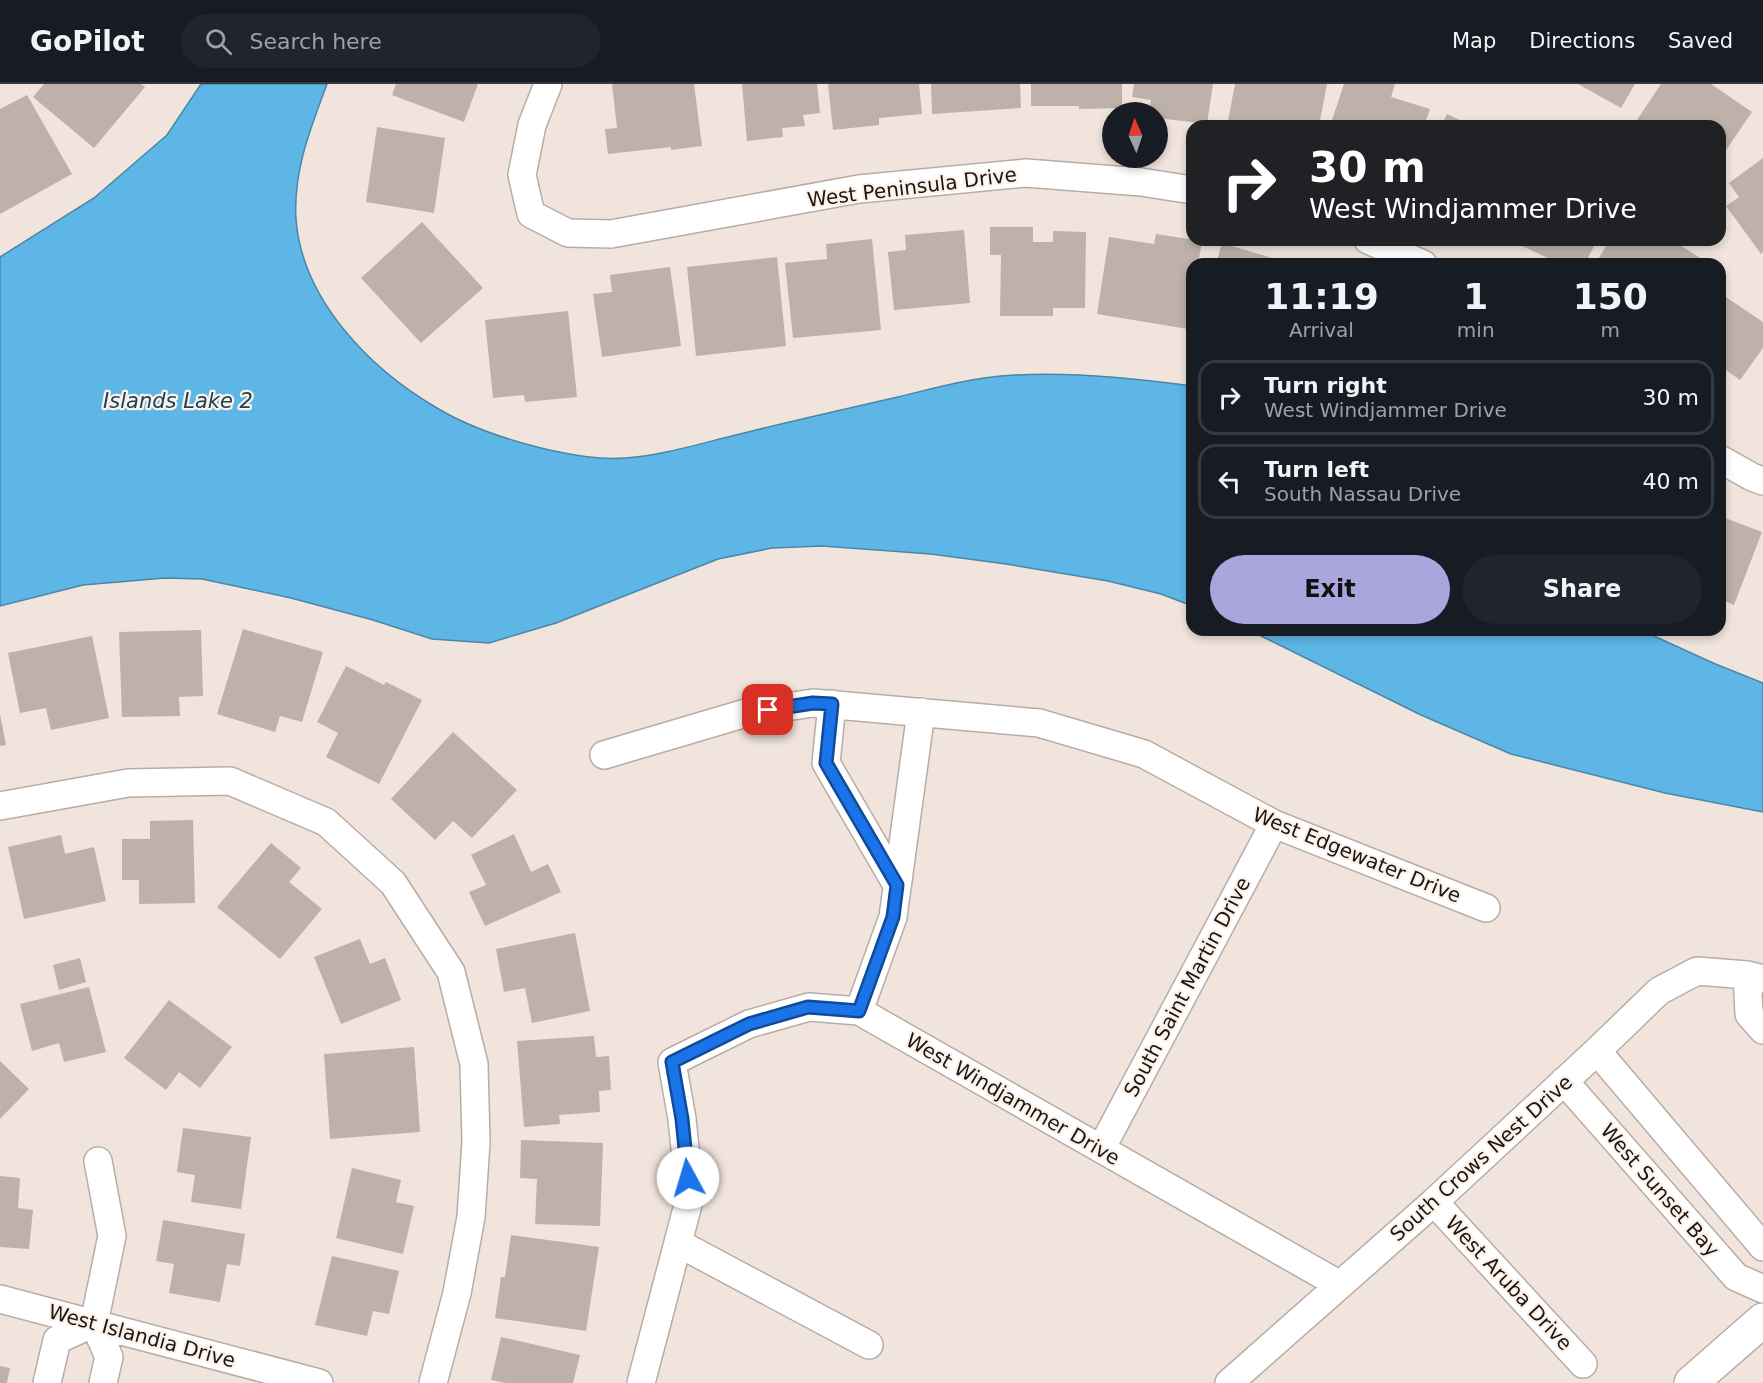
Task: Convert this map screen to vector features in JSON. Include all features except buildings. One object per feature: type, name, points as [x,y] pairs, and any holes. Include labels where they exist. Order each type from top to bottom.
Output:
[{"type":"street","name":"West Peninsula Drive","points":[[548,84],[532,125],[522,175],[531,214],[568,233],[610,234],[859,189],[1026,173],[1141,182],[1186,189]]},
{"type":"street","points":[[1382,246],[1409,258]]},
{"type":"street","points":[[1726,462],[1763,481]]},
{"type":"street","name":"West Edgewater Drive","points":[[604,755],[746,713],[813,703],[1039,723],[1144,754],[1274,824],[1486,908]]},
{"type":"street","points":[[832,704],[826,763],[897,885]]},
{"type":"street","points":[[859,1011],[893,917],[921,712]]},
{"type":"street","points":[[0,806],[128,783],[230,781],[326,822],[393,883],[451,972],[474,1064],[476,1142],[471,1217],[457,1293],[433,1383]]},
{"type":"street","name":"South Saint Martin Drive","points":[[1101,1149],[1274,824]]},
{"type":"street","name":"South Crows Nest Drive","points":[[1229,1383],[1434,1202],[1659,991],[1697,971],[1755,977],[1749,1014],[1763,1030]]},
{"type":"street","name":"West Windjammer Drive","points":[[678,1243],[690,1197],[682,1119],[672,1062],[749,1024],[808,1007],[859,1011],[1340,1285]]},
{"type":"street","name":"West Sunset Bay","points":[[1597,1051],[1763,1247]]},
{"type":"street","name":"West Sunset Bay","points":[[1564,1081],[1736,1277],[1763,1289]]},
{"type":"street","points":[[98,1161],[112,1236],[94,1323],[109,1357],[103,1383]]},
{"type":"street","name":"West Aruba Drive","points":[[1434,1202],[1583,1364]]},
{"type":"street","points":[[641,1383],[678,1243],[869,1345]]},
{"type":"street","name":"West Islandia Drive","points":[[0,1299],[319,1383]]},
{"type":"street","points":[[1691,1383],[1763,1320]]},
{"type":"street","points":[[47,1383],[57,1340],[94,1323]]},
{"type":"water","name":"Islands Lake 2","points":[[201,84],[327,84],[304,150],[296,201],[296,219],[301,249],[311,277],[326,304],[365,352],[412,392],[450,415],[490,433],[545,449],[605,458],[654,454],[952,384],[1009,375],[1088,375],[1186,385],[1186,604],[1161,594],[1108,581],[1006,564],[931,554],[822,546],[772,548],[718,559],[556,623],[489,643],[432,639],[291,598],[202,579],[165,578],[83,585],[0,606],[0,257],[94,198],[167,135]]},
{"type":"water","points":[[1261,636],[1654,636],[1763,683],[1763,812],[1665,793],[1511,754],[1421,715]]},
{"type":"route","points":[[688,1178],[682,1119],[672,1062],[749,1024],[808,1007],[859,1011],[893,917],[897,885],[826,763],[832,704],[813,703],[768,710]]}]
